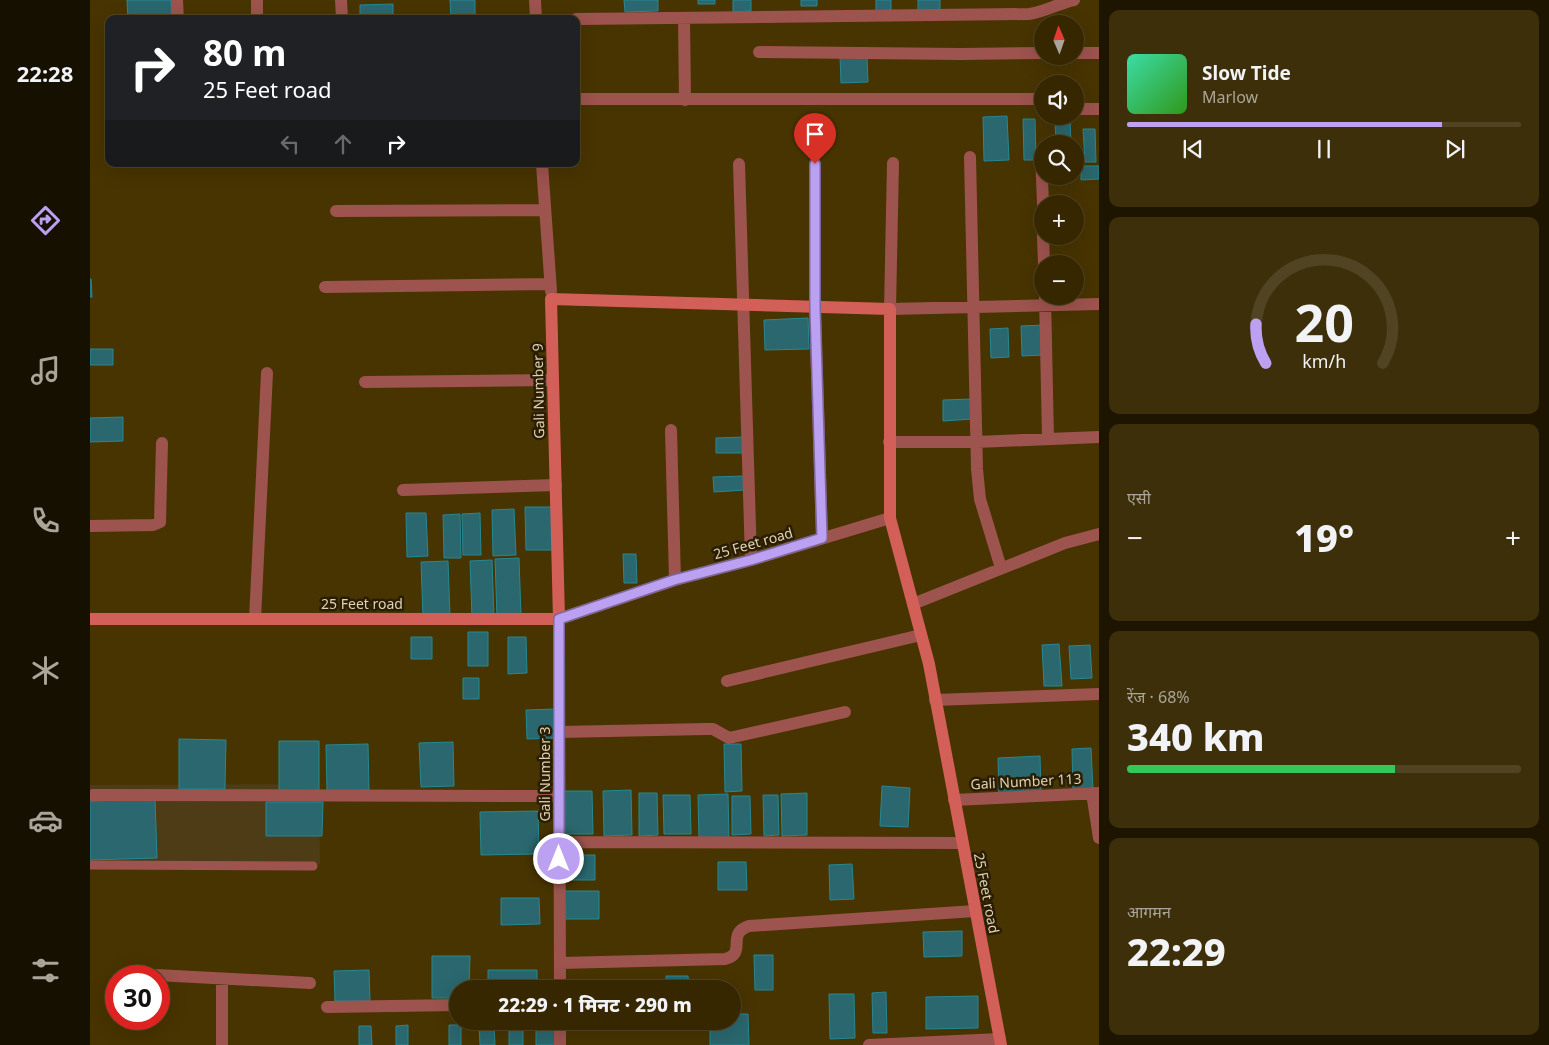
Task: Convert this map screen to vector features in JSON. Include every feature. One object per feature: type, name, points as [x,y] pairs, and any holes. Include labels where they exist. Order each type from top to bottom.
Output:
[{"type":"street","points":[[177,0],[178,15]]},
{"type":"street","points":[[257,0],[257,15]]},
{"type":"street","points":[[341,0],[342,15]]},
{"type":"street","points":[[535,0],[536,15]]},
{"type":"street","points":[[580,19],[1029,14],[1039,13],[1060,3],[1074,0]]},
{"type":"street","points":[[684,18],[685,100]]},
{"type":"street","points":[[759,52],[1034,53]]},
{"type":"street","points":[[1084,53],[1099,52]]},
{"type":"street","points":[[580,99],[1034,99]]},
{"type":"street","points":[[1084,109],[1099,109]]},
{"type":"street","points":[[970,158],[977,469],[980,499],[1001,568]]},
{"type":"street","points":[[890,518],[890,310],[893,163]]},
{"type":"street","points":[[739,164],[751,560]]},
{"type":"street","points":[[815,164],[815,308],[822,538]]},
{"type":"street","name":"Gali Number 9","points":[[542,167],[551,299],[559,619]]},
{"type":"street","points":[[336,211],[545,210]]},
{"type":"street","points":[[325,287],[550,284]]},
{"type":"street","points":[[551,299],[890,310],[974,308],[1034,302]]},
{"type":"street","points":[[1084,303],[1099,304]]},
{"type":"street","points":[[1045,305],[1048,439]]},
{"type":"street","points":[[256,619],[267,373]]},
{"type":"street","points":[[365,382],[553,380]]},
{"type":"street","points":[[671,430],[674,580]]},
{"type":"street","points":[[889,442],[976,442],[1099,436]]},
{"type":"street","points":[[90,526],[153,525],[160,522],[162,442]]},
{"type":"street","points":[[404,490],[556,485]]},
{"type":"street","name":"25 Feet road","points":[[90,619],[559,619],[674,580],[751,560],[890,518],[929,664],[1000,1042]]},
{"type":"street","points":[[912,604],[1065,543],[1099,534]]},
{"type":"street","name":"Gali Number 3","points":[[559,619],[560,980]]},
{"type":"street","points":[[727,681],[921,634]]},
{"type":"street","points":[[935,700],[1099,694]]},
{"type":"street","points":[[559,732],[706,728],[713,729],[729,738],[845,712]]},
{"type":"street","points":[[1095,793],[1099,838]]},
{"type":"street","name":"Gali Number 113","points":[[954,800],[1095,793]]},
{"type":"street","points":[[93,795],[559,796]]},
{"type":"street","points":[[559,842],[962,843]]},
{"type":"street","points":[[560,963],[725,959],[732,957],[736,952],[738,932],[742,928],[749,926],[975,911]]},
{"type":"street","points":[[170,976],[310,983]]},
{"type":"street","points":[[222,979],[222,1045]]},
{"type":"street","points":[[327,1007],[449,1005]]},
{"type":"street","points":[[560,1030],[560,1045]]},
{"type":"street","points":[[869,1045],[1000,1042]]},
{"type":"lane","points":[[90,865],[313,866]]},
{"type":"shaded area","points":[[319,784],[320,864],[90,862],[90,785]]},
{"type":"building","points":[[127,0],[171,0],[172,15],[128,15]]},
{"type":"building","points":[[450,0],[475,0],[475,15],[451,15]]},
{"type":"building","points":[[624,0],[658,0],[658,11],[625,12]]},
{"type":"building","points":[[698,0],[715,0],[715,4],[698,4]]},
{"type":"building","points":[[733,0],[751,0],[751,11],[733,12]]},
{"type":"building","points":[[801,0],[817,0],[817,6],[801,6]]},
{"type":"building","points":[[876,0],[891,0],[891,10],[876,11]]},
{"type":"building","points":[[918,0],[940,0],[940,11],[918,12]]},
{"type":"building","points":[[393,4],[393,15],[360,15],[360,5]]},
{"type":"building","points":[[840,56],[867,56],[868,82],[841,83]]},
{"type":"building","points":[[1007,116],[1009,160],[984,161],[983,117]]},
{"type":"building","points":[[1023,119],[1034,119],[1034,160],[1024,160]]},
{"type":"building","points":[[1055,125],[1070,125],[1071,135],[1056,135]]},
{"type":"building","points":[[1083,129],[1095,129],[1096,162],[1085,162]]},
{"type":"building","points":[[1084,166],[1099,166],[1099,179],[1084,180]]},
{"type":"building","points":[[91,279],[92,297],[90,297]]},
{"type":"building","points":[[808,318],[809,349],[765,350],[764,320]]},
{"type":"building","points":[[1044,325],[1045,355],[1022,356],[1021,326]]},
{"type":"building","points":[[1008,328],[1009,357],[991,358],[990,329]]},
{"type":"building","points":[[90,349],[113,349],[113,365],[90,365]]},
{"type":"building","points":[[972,399],[973,419],[943,421],[943,400]]},
{"type":"building","points":[[123,417],[123,441],[90,442],[90,418]]},
{"type":"building","points":[[745,437],[745,453],[716,453],[716,438]]},
{"type":"building","points":[[744,476],[745,490],[714,492],[713,477]]},
{"type":"building","points":[[525,507],[552,507],[553,550],[526,550]]},
{"type":"building","points":[[514,509],[516,555],[493,556],[492,510]]},
{"type":"building","points":[[406,513],[426,513],[428,556],[407,557]]},
{"type":"building","points":[[480,513],[481,555],[463,555],[462,514]]},
{"type":"building","points":[[460,514],[461,558],[444,558],[443,515]]},
{"type":"building","points":[[623,554],[636,554],[637,583],[624,583]]},
{"type":"building","points":[[519,558],[521,617],[497,618],[495,559]]},
{"type":"building","points":[[492,560],[494,617],[472,618],[470,561]]},
{"type":"building","points":[[448,561],[450,617],[423,618],[421,562]]},
{"type":"building","points":[[468,632],[488,632],[488,666],[468,666]]},
{"type":"building","points":[[411,637],[432,637],[432,659],[411,659]]},
{"type":"building","points":[[508,637],[526,637],[527,673],[508,674]]},
{"type":"building","points":[[1059,644],[1062,686],[1044,686],[1042,645]]},
{"type":"building","points":[[1090,645],[1092,678],[1071,679],[1069,646]]},
{"type":"building","points":[[463,678],[479,678],[479,699],[463,699]]},
{"type":"building","points":[[555,709],[556,738],[527,739],[526,710]]},
{"type":"building","points":[[179,739],[226,740],[225,789],[179,789]]},
{"type":"building","points":[[279,741],[319,741],[319,792],[279,791]]},
{"type":"building","points":[[453,742],[454,786],[421,787],[419,743]]},
{"type":"building","points":[[368,744],[369,790],[327,791],[326,745]]},
{"type":"building","points":[[724,744],[741,744],[742,791],[725,792]]},
{"type":"building","points":[[1091,748],[1093,789],[1073,790],[1072,749]]},
{"type":"building","points":[[1040,756],[1041,794],[999,796],[998,758]]},
{"type":"building","points":[[882,786],[910,788],[908,827],[880,826]]},
{"type":"building","points":[[631,790],[632,835],[604,836],[603,791]]},
{"type":"building","points":[[563,791],[592,791],[593,834],[564,834]]},
{"type":"building","points":[[639,793],[657,793],[658,835],[639,836]]},
{"type":"building","points":[[807,793],[807,835],[782,836],[781,794]]},
{"type":"building","points":[[728,794],[729,839],[699,839],[698,795]]},
{"type":"building","points":[[663,795],[690,795],[691,834],[664,834]]},
{"type":"building","points":[[763,795],[778,795],[779,835],[764,836]]},
{"type":"building","points":[[732,796],[750,796],[751,834],[732,835]]},
{"type":"building","points":[[155,799],[157,858],[90,860],[90,801]]},
{"type":"building","points":[[266,802],[323,802],[322,836],[266,836]]},
{"type":"building","points":[[538,811],[539,854],[481,855],[480,812]]},
{"type":"building","points":[[564,855],[595,855],[595,880],[564,880]]},
{"type":"building","points":[[718,862],[746,862],[747,890],[718,890]]},
{"type":"building","points":[[852,864],[854,899],[830,900],[829,865]]},
{"type":"building","points":[[564,891],[599,891],[599,919],[564,919]]},
{"type":"building","points":[[501,898],[539,898],[540,924],[501,925]]},
{"type":"building","points":[[962,931],[962,956],[924,957],[923,932]]},
{"type":"building","points":[[754,955],[773,955],[773,990],[755,990]]},
{"type":"building","points":[[432,956],[470,956],[469,980],[449,980],[449,998],[432,998]]},
{"type":"building","points":[[369,970],[370,1001],[335,1001],[334,971]]},
{"type":"building","points":[[488,970],[537,970],[537,980],[488,980]]},
{"type":"building","points":[[666,976],[688,976],[688,980],[666,980]]},
{"type":"building","points":[[886,992],[887,1033],[873,1033],[872,993]]},
{"type":"building","points":[[829,994],[854,994],[855,1038],[830,1039]]},
{"type":"building","points":[[978,996],[978,1028],[926,1029],[926,997]]},
{"type":"building","points":[[741,1014],[748,1014],[749,1045],[710,1045],[710,1030],[741,1030]]},
{"type":"building","points":[[408,1025],[408,1045],[396,1045],[396,1026]]},
{"type":"building","points":[[359,1026],[371,1026],[372,1045],[359,1045]]},
{"type":"building","points":[[449,1030],[461,1030],[461,1045],[449,1045]]},
{"type":"building","points":[[479,1030],[494,1030],[495,1045],[480,1045]]},
{"type":"building","points":[[509,1030],[523,1030],[523,1045],[509,1045]]},
{"type":"building","points":[[536,1030],[554,1030],[555,1045],[536,1045]]},
{"type":"route","points":[[559,859],[559,619],[674,580],[751,560],[822,538],[815,308],[815,164]]}]
